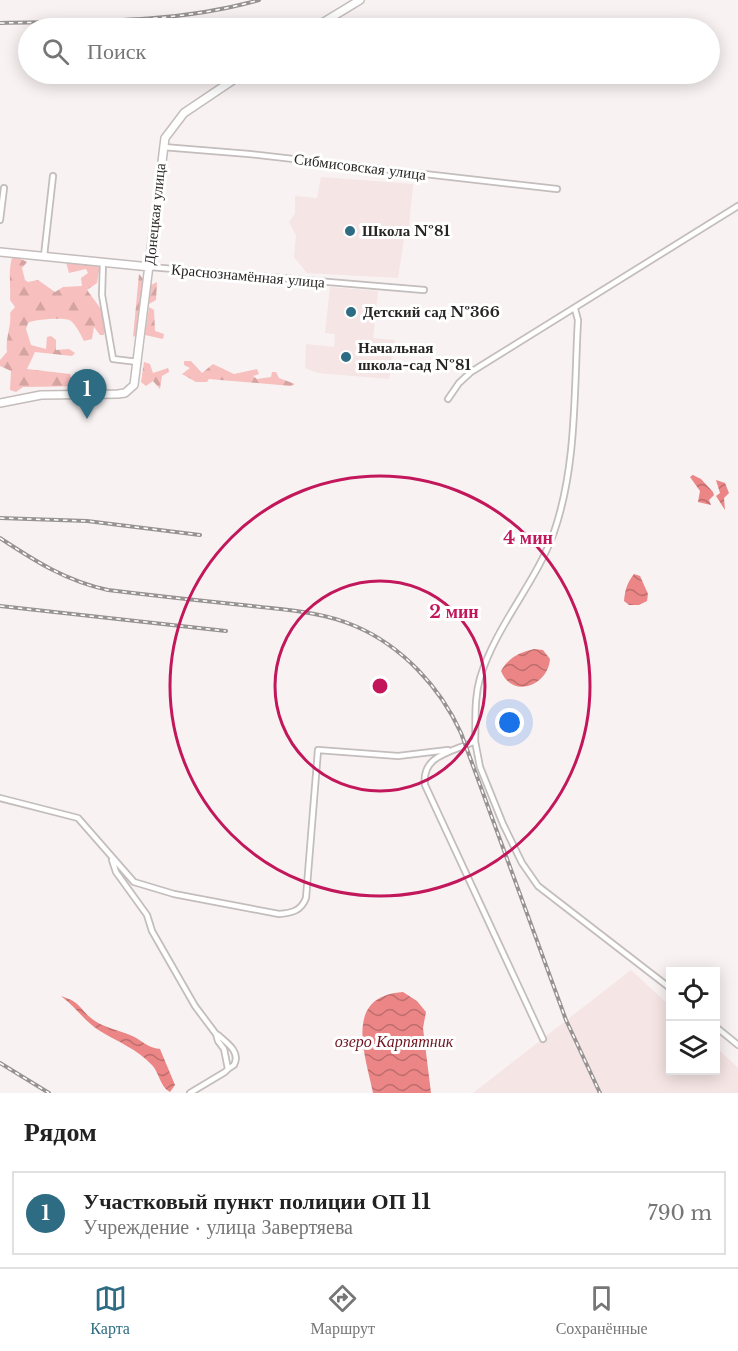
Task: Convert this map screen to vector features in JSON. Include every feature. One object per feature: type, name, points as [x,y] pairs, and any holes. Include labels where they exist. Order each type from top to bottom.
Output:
[{"type":"main road","points":[[330,18],[360,0]]},
{"type":"main road","name":"Донецкая улица","points":[[0,403],[41,394],[118,394],[130,389],[137,377],[163,147],[170,129],[184,112],[227,84]]},
{"type":"main road","name":"Краснознамённая улица","points":[[0,252],[150,267]]},
{"type":"street","name":"Сибмисовская улица","points":[[163,147],[249,154],[557,189]]},
{"type":"street","points":[[44,256],[53,176]]},
{"type":"street","points":[[0,220],[4,188]]},
{"type":"street","points":[[448,399],[459,383],[471,372],[738,206]]},
{"type":"street","points":[[103,262],[102,295],[109,342],[114,352],[113,359],[139,362]]},
{"type":"street","name":"Краснознамённая улица","points":[[150,267],[424,290]]},
{"type":"street","points":[[575,309],[578,320],[574,389],[562,504],[542,560],[506,622],[480,677],[476,699],[475,741],[480,767],[503,824],[522,863],[538,886],[666,985]]},
{"type":"street","points":[[475,741],[434,759],[425,767],[425,785],[543,1039]]},
{"type":"street","points":[[0,798],[66,813],[87,826],[134,882],[149,888],[279,914],[291,914],[300,909],[306,898],[318,750],[398,756],[453,750]]},
{"type":"street","points":[[111,857],[116,872],[147,915],[152,931],[195,1006],[216,1034],[228,1061],[228,1069]]},
{"type":"street","points":[[720,1030],[738,1045]]},
{"type":"street","points":[[190,1093],[228,1069],[237,1060],[232,1047],[216,1034]]},
{"type":"shaded area","name":"Школа №81","points":[[321,177],[413,184],[409,227],[406,227],[398,278],[307,273],[294,257],[296,235],[289,222],[295,214],[295,196],[317,198]]},
{"type":"shaded area","points":[[330,287],[378,291],[373,338],[395,340],[389,379],[318,373],[305,368],[306,344],[334,347],[335,334],[325,333]]},
{"type":"shaded area","points":[[631,970],[666,1002],[666,1075],[720,1075],[720,1051],[738,1068],[738,1093],[473,1093]]},
{"type":"green space","points":[[17,257],[27,262],[22,268],[25,280],[28,282],[38,280],[55,292],[63,287],[82,286],[81,278],[88,273],[86,269],[69,273],[66,262],[100,265],[97,283],[87,290],[101,309],[106,326],[104,335],[100,335],[94,327],[92,339],[84,341],[73,323],[63,319],[31,322],[28,323],[26,329],[31,345],[46,349],[47,337],[51,336],[56,340],[56,350],[69,349],[75,353],[72,356],[35,352],[27,369],[70,374],[71,378],[87,379],[92,375],[96,380],[90,386],[23,387],[16,392],[10,390],[11,371],[0,366],[0,360],[7,352],[10,313],[15,307],[10,300],[10,273],[12,258]]},
{"type":"green space","points":[[139,274],[143,279],[136,331],[138,334],[133,337]]},
{"type":"green space","points":[[157,282],[156,300],[149,304],[151,285]]},
{"type":"green space","points":[[149,307],[154,310],[155,331],[164,334],[163,339],[145,335]]},
{"type":"green space","points":[[184,361],[191,361],[202,373],[213,364],[234,374],[257,369],[259,374],[253,376],[257,379],[271,377],[272,372],[276,372],[279,378],[295,384],[291,386],[209,379],[207,382],[196,382],[182,374],[190,368],[184,365]]},
{"type":"green space","points":[[144,362],[150,364],[153,373],[168,368],[169,372],[162,376],[160,389],[153,381],[146,386],[141,382]]},
{"type":"water","points":[[693,475],[701,479],[713,492],[714,495],[709,500],[711,505],[698,502],[700,491],[690,477]]},
{"type":"water","points":[[716,480],[725,483],[729,493],[724,498],[725,510],[716,496],[720,493]]},
{"type":"water","points":[[634,574],[640,576],[648,594],[647,601],[639,605],[629,605],[624,601],[625,593]]},
{"type":"water","points":[[534,649],[543,650],[550,659],[543,676],[529,686],[521,687],[506,680],[501,671],[507,662],[515,656]]},
{"type":"water","name":"озеро Карпятник","points":[[403,992],[417,1001],[426,1012],[423,1028],[431,1093],[373,1093],[363,1045],[362,1029],[365,1015],[372,1004],[384,996]]},
{"type":"water","points":[[61,996],[77,1004],[99,1023],[160,1049],[175,1085],[170,1092],[164,1087],[154,1068],[146,1059],[95,1027]]},
{"type":"railway","points":[[152,18],[227,8],[259,0]]},
{"type":"railway","points":[[0,23],[18,23]]},
{"type":"railway","points":[[0,518],[87,521],[200,535]]},
{"type":"railway","points":[[0,538],[51,569],[93,586],[108,590],[318,615],[343,621],[372,634],[404,657],[431,684],[461,733],[566,1020],[600,1093]]},
{"type":"railway","points":[[0,606],[226,631]]},
{"type":"railway","points":[[0,1063],[49,1093]]},
{"type":"place","name":"Школа №81","points":[[350,231]]},
{"type":"place","name":"Детский сад №366","points":[[351,312]]},
{"type":"place","name":"Начальная школа-сад №81","points":[[346,357]]},
{"type":"place","name":"Участковый пункт полиции ОП 11","points":[[87,419]]}]
